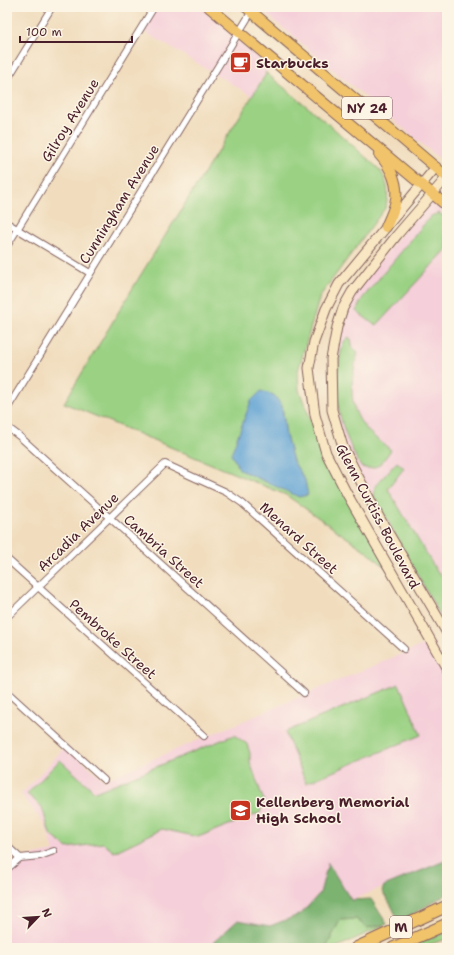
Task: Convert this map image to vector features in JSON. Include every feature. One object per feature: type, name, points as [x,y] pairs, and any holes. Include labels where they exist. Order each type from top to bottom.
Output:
[{"type":"highway","name":"M","points":[[356,948],[447,906]]},
{"type":"highway","name":"M","points":[[393,948],[447,924]]},
{"type":"main road","name":"NY 24","points":[[209,7],[447,206]]},
{"type":"main road","name":"NY 24","points":[[249,9],[447,177]]},
{"type":"main road","points":[[355,128],[383,158],[393,174],[397,190],[396,203],[386,228]]},
{"type":"main road","name":"Glenn Curtiss Boulevard","points":[[436,167],[339,284],[329,302],[314,342],[309,368],[315,415],[326,453],[447,669]]},
{"type":"main road","name":"Glenn Curtiss Boulevard","points":[[447,177],[397,235],[352,292],[343,308],[330,359],[332,410],[343,447],[379,517],[447,633]]},
{"type":"main road","points":[[329,302],[343,308]]},
{"type":"street","points":[[7,80],[52,7]]},
{"type":"street","name":"Gilroy Avenue","points":[[7,246],[154,7]]},
{"type":"street","name":"Cunningham Avenue","points":[[7,409],[239,32],[249,9]]},
{"type":"street","points":[[7,223],[90,273]]},
{"type":"street","name":"Cambria Street","points":[[7,428],[19,436],[304,693]]},
{"type":"street","name":"Arcadia Avenue","points":[[7,617],[165,464]]},
{"type":"street","name":"Menard Street","points":[[165,464],[226,492],[242,503],[404,649]]},
{"type":"street","name":"Pembroke Street","points":[[7,559],[204,736]]},
{"type":"street","points":[[7,692],[104,780]]},
{"type":"street","points":[[7,846],[20,858]]},
{"type":"street","points":[[7,869],[20,858],[40,856],[54,851]]},
{"type":"shaded area","points":[[145,7],[209,7],[273,60],[252,96],[140,29],[151,11]]},
{"type":"shaded area","points":[[258,7],[447,7],[447,165]]},
{"type":"shaded area","points":[[435,193],[447,203],[447,631],[345,448],[334,411],[332,357],[352,295]]},
{"type":"shaded area","name":"Kellenberg Memorial High School","points":[[432,641],[447,669],[447,860],[345,903],[328,864],[320,893],[301,914],[270,926],[238,920],[207,948],[7,948],[7,869],[20,858],[54,851],[45,825],[21,794],[66,746],[104,780]]},
{"type":"green space","points":[[265,72],[332,127],[380,170],[385,179],[388,193],[385,208],[320,296],[298,371],[299,390],[321,446],[389,570],[366,551],[286,495],[64,403],[140,276],[266,74]],"holes":[[[282,406],[286,436],[293,461],[305,480],[241,470]]]},
{"type":"green space","points":[[439,213],[447,219],[447,249],[376,326],[356,311],[362,299],[431,216]]},
{"type":"green space","points":[[349,337],[351,339],[353,349],[358,353],[352,384],[352,395],[357,414],[369,432],[391,450],[379,465],[371,468],[361,467],[354,454],[343,427],[337,400],[337,371],[343,345],[345,340]]},
{"type":"green space","points":[[397,462],[404,468],[388,489],[436,570],[447,580],[447,628],[374,496],[375,486]]},
{"type":"green space","points":[[399,684],[421,735],[306,783],[285,732]]},
{"type":"green space","points":[[234,735],[247,744],[250,753],[250,762],[264,801],[260,813],[198,837],[162,829],[114,852],[103,843],[67,848],[50,834],[42,807],[27,794],[60,760],[95,792]]},
{"type":"green space","points":[[447,860],[447,894],[399,922],[382,891],[384,886]]},
{"type":"green space","points":[[328,863],[351,900],[371,899],[387,924],[367,928],[356,919],[340,920],[326,948],[207,948],[238,920],[270,926],[301,914],[320,893]]},
{"type":"green space","points":[[356,919],[367,928],[387,924],[335,948],[326,948],[340,920]]},
{"type":"green space","points":[[447,932],[447,939],[417,948],[410,947]]},
{"type":"water","points":[[261,391],[274,395],[282,406],[286,436],[293,461],[305,480],[308,495],[299,497],[240,470],[231,454],[251,401]]},
{"type":"place","name":"Starbucks","points":[[241,63]]},
{"type":"place","name":"Kellenberg Memorial High School","points":[[240,810]]}]
